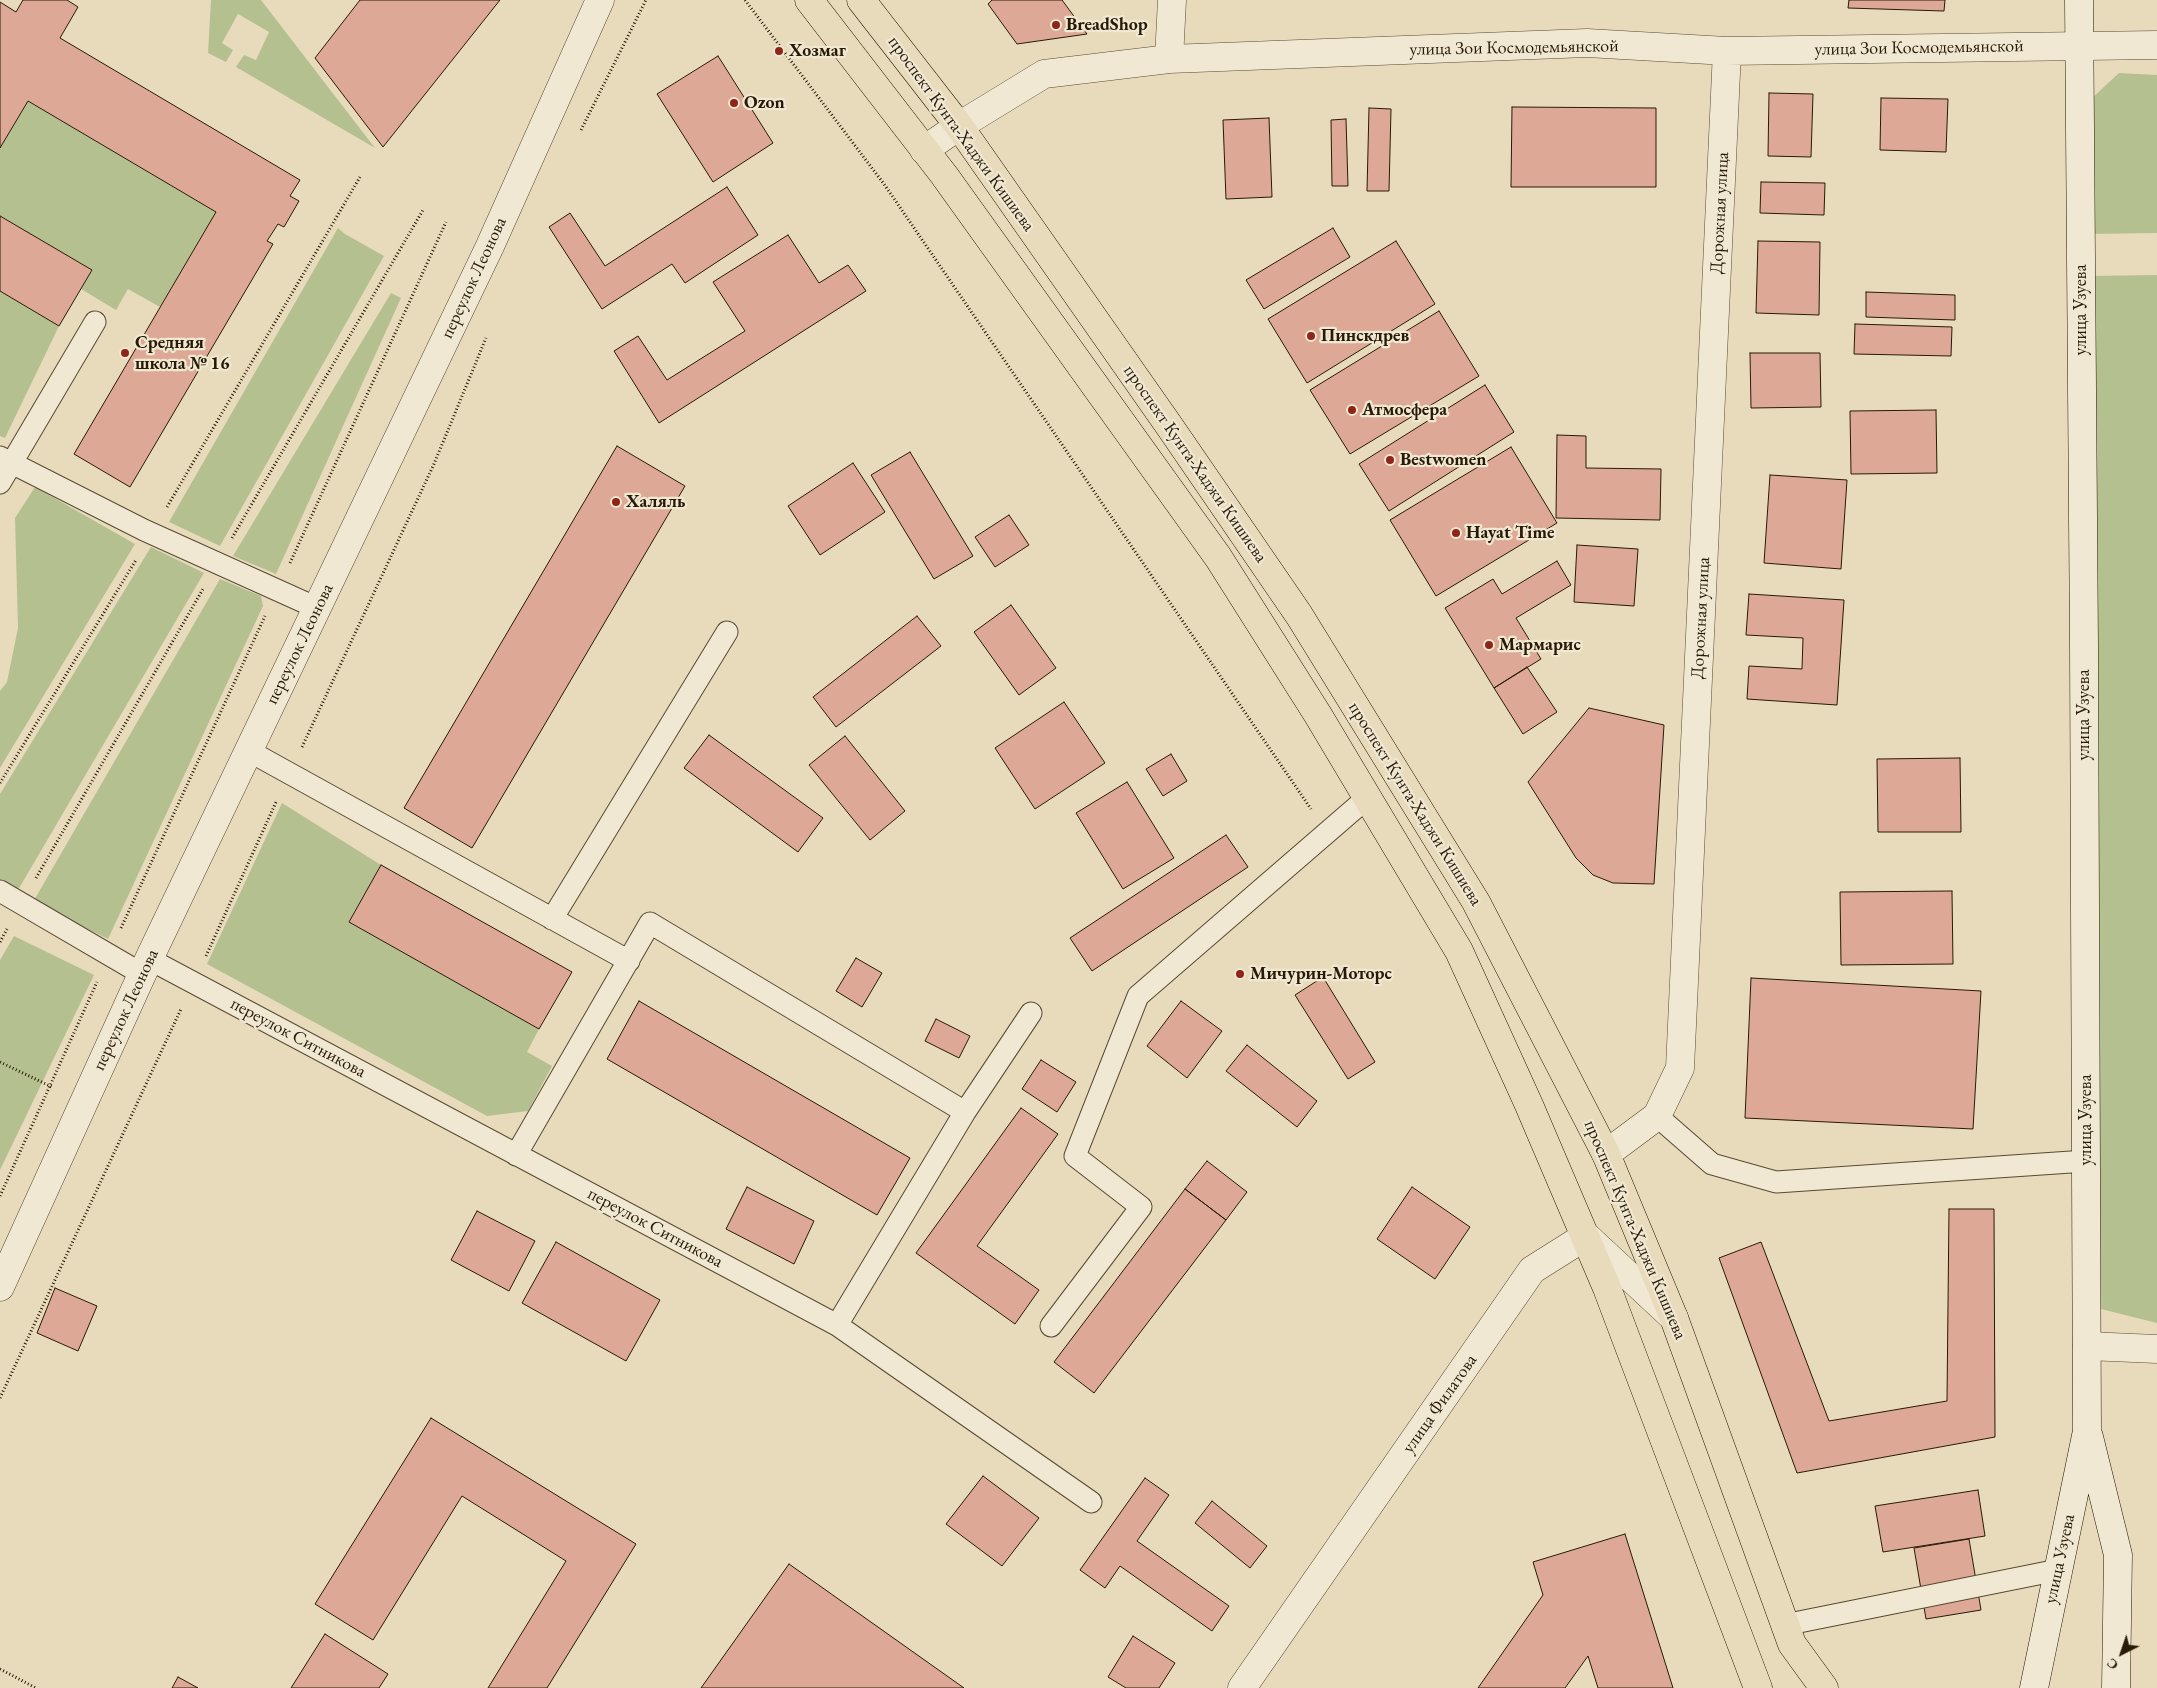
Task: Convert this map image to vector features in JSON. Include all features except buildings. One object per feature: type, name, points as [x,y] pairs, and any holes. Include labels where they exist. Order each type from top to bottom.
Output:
[{"type":"main road","name":"проспект Кунта-Хаджи Кишиева","points":[[809,0],[924,150],[1218,557],[1318,715],[1459,951],[1586,1236],[1758,1688]]},
{"type":"main road","name":"проспект Кунта-Хаджи Кишиева","points":[[861,0],[959,126],[1299,615],[1476,902],[1606,1154],[1674,1318],[1784,1625],[1792,1644],[1824,1688]]},
{"type":"street","name":"переулок Леонова","points":[[0,1287],[146,967],[490,246],[600,0]]},
{"type":"street","points":[[1169,59],[1172,0]]},
{"type":"street","name":"улица Узуева","points":[[2034,1688],[2087,1431],[2078,0]]},
{"type":"street","name":"улица Зои Космодемьянской","points":[[924,150],[959,126],[1044,74],[1169,59],[1587,43],[1727,51],[2157,44]]},
{"type":"street","name":"Дорожная улица","points":[[1606,1154],[1657,1116],[1680,1068],[1727,51]]},
{"type":"street","points":[[1586,1236],[1674,1318]]},
{"type":"street","name":"улица Филатова","points":[[1242,1688],[1532,1270],[1586,1236]]},
{"type":"street","points":[[2087,1346],[2157,1349]]},
{"type":"street","name":"улица Узуева","points":[[2087,1431],[2118,1556],[2116,1688]]},
{"type":"lane","points":[[0,483],[6,461],[95,322]]},
{"type":"lane","points":[[6,461],[152,533],[317,608]]},
{"type":"lane","points":[[552,919],[727,632]]},
{"type":"lane","points":[[249,751],[628,961]]},
{"type":"lane","points":[[1051,1326],[1141,1207],[1075,1156],[1138,996],[1366,798]]},
{"type":"lane","name":"переулок Ситникова","points":[[0,891],[109,955],[193,983],[836,1325],[1091,1502]]},
{"type":"lane","points":[[516,1154],[650,923],[965,1112]]},
{"type":"lane","points":[[836,1325],[965,1112],[1031,1013]]},
{"type":"lane","points":[[1657,1116],[1712,1164],[1776,1182],[2086,1161]]},
{"type":"lane","points":[[1784,1625],[2058,1570]]},
{"type":"path","points":[[581,131],[646,0]]},
{"type":"path","points":[[745,0],[884,184],[1327,832]]},
{"type":"path","points":[[0,783],[152,533],[360,177]]},
{"type":"path","points":[[0,1196],[446,222]]},
{"type":"path","points":[[0,1398],[434,464],[490,329]]},
{"type":"path","points":[[0,1062],[84,1103]]},
{"type":"path","points":[[0,1669],[36,1688]]},
{"type":"green space","points":[[211,0],[261,0],[375,148],[236,67],[244,55],[256,60],[269,32],[238,14],[222,43],[233,50],[226,62],[208,53]]},
{"type":"green space","points":[[2119,73],[2157,75],[2157,233],[2090,234],[2091,99]]},
{"type":"green space","points":[[28,101],[216,212],[160,307],[128,289],[116,310],[81,289],[92,270],[0,216],[0,148]]},
{"type":"green space","points":[[338,228],[384,256],[220,546],[169,522]]},
{"type":"green space","points":[[2157,275],[2157,1323],[2101,1309],[2087,276]]},
{"type":"green space","points":[[0,291],[59,326],[5,438],[0,436]]},
{"type":"green space","points":[[391,293],[401,298],[276,574],[233,556]]},
{"type":"green space","points":[[35,487],[135,544],[0,768],[0,691],[7,682],[18,628],[15,518]]},
{"type":"green space","points":[[151,547],[204,573],[18,890],[0,880],[0,794]]},
{"type":"green space","points":[[220,579],[261,596],[263,606],[108,939],[33,902]]},
{"type":"green space","points":[[282,803],[381,865],[349,922],[539,1029],[527,1052],[552,1066],[528,1111],[487,1116],[207,964]]},
{"type":"green space","points":[[14,936],[94,975],[0,1170],[0,960]]},
{"type":"place","name":"BreadShop","points":[[1056,25]]},
{"type":"place","name":"Хозмаг","points":[[779,51]]},
{"type":"place","name":"Ozon","points":[[734,103]]},
{"type":"place","name":"Пинскдрев","points":[[1311,336]]},
{"type":"place","name":"Средняя школа № 16","points":[[125,353]]},
{"type":"place","name":"Атмосфера","points":[[1352,410]]},
{"type":"place","name":"Bestwomen","points":[[1390,460]]},
{"type":"place","name":"Халяль","points":[[616,502]]},
{"type":"place","name":"Hayat Time","points":[[1456,533]]},
{"type":"place","name":"Мармарис","points":[[1489,645]]},
{"type":"place","name":"Мичурин-Моторс","points":[[1240,974]]}]
